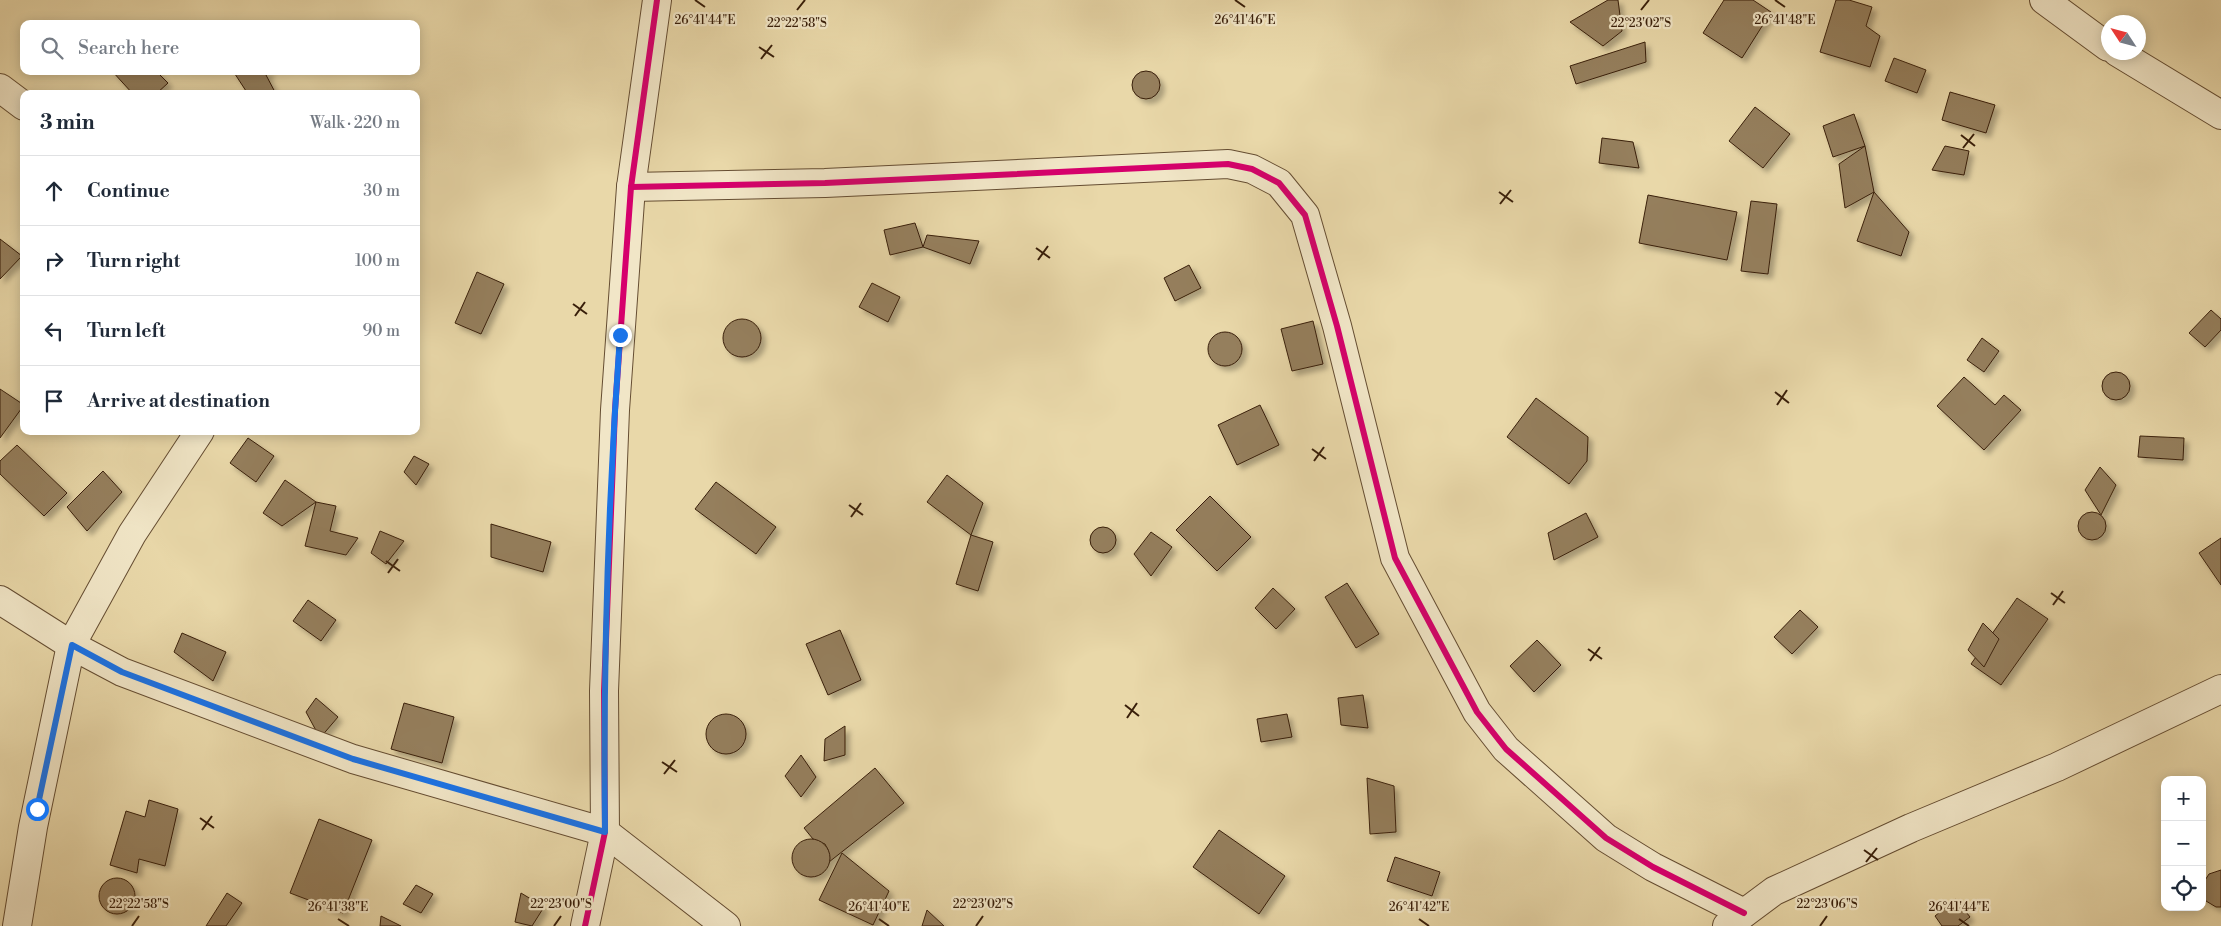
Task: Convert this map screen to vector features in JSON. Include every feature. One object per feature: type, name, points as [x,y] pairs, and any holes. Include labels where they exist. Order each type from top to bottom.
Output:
[{"type":"street","points":[[585,926],[605,832],[605,652],[615,410],[631,187],[657,0]]},
{"type":"street","points":[[2044,0],[2101,42]]},
{"type":"street","points":[[2130,60],[2221,115]]},
{"type":"street","points":[[0,88],[20,103]]},
{"type":"street","points":[[631,187],[825,183],[1228,164],[1252,169],[1280,183],[1304,215],[1337,326],[1395,558],[1477,712],[1506,749],[1606,838],[1736,919],[1774,892],[1912,828],[2057,767],[2221,688]]},
{"type":"street","points":[[18,926],[33,827],[72,645],[132,534],[197,435]]},
{"type":"street","points":[[0,600],[72,645],[122,672],[353,759],[605,832],[726,926]]},
{"type":"building","points":[[1608,0],[1618,0],[1622,31],[1603,46],[1570,22]]},
{"type":"building","points":[[1724,0],[1753,0],[1771,12],[1742,58],[1703,33]]},
{"type":"building","points":[[1836,0],[1849,0],[1872,7],[1866,26],[1880,36],[1870,67],[1820,52]]},
{"type":"building","points":[[1645,42],[1646,62],[1576,84],[1570,66]]},
{"type":"building","points":[[1894,58],[1926,70],[1917,93],[1885,81]]},
{"type":"building","points":[[1146,71],[1156,75],[1160,85],[1156,95],[1146,99],[1136,95],[1132,85],[1136,75]]},
{"type":"building","points":[[116,75],[160,75],[168,83],[160,90],[129,90]]},
{"type":"building","points":[[236,75],[266,75],[274,90],[245,90]]},
{"type":"building","points":[[1950,92],[1995,105],[1986,133],[1942,120]]},
{"type":"building","points":[[1755,107],[1790,134],[1763,168],[1729,141]]},
{"type":"building","points":[[1854,114],[1865,146],[1833,157],[1823,126]]},
{"type":"building","points":[[1602,138],[1633,142],[1639,168],[1599,163]]},
{"type":"building","points":[[1865,146],[1874,192],[1845,208],[1839,164]]},
{"type":"building","points":[[1945,146],[1969,151],[1964,175],[1932,170]]},
{"type":"building","points":[[1874,192],[1909,232],[1901,256],[1857,241]]},
{"type":"building","points":[[1648,195],[1737,212],[1727,260],[1639,243]]},
{"type":"building","points":[[1751,201],[1777,204],[1768,274],[1741,271]]},
{"type":"building","points":[[915,223],[923,247],[890,255],[884,230]]},
{"type":"building","points":[[927,235],[979,241],[970,264],[923,247]]},
{"type":"building","points":[[0,239],[20,254],[20,258],[0,279]]},
{"type":"building","points":[[1189,265],[1201,288],[1175,301],[1164,278]]},
{"type":"building","points":[[477,272],[504,284],[481,334],[455,323]]},
{"type":"building","points":[[872,283],[900,297],[888,322],[859,307]]},
{"type":"building","points":[[2211,310],[2221,319],[2221,330],[2205,347],[2189,333]]},
{"type":"building","points":[[742,319],[755,325],[761,338],[755,351],[742,357],[729,351],[723,338],[729,325]]},
{"type":"building","points":[[1313,321],[1323,364],[1292,371],[1281,329]]},
{"type":"building","points":[[1225,332],[1237,337],[1242,349],[1237,361],[1225,366],[1213,361],[1208,349],[1213,337]]},
{"type":"building","points":[[1982,338],[1999,351],[1984,372],[1967,360]]},
{"type":"building","points":[[2116,372],[2126,376],[2130,386],[2126,396],[2116,400],[2106,396],[2102,386],[2106,376]]},
{"type":"building","points":[[1964,377],[1995,405],[2004,395],[2021,410],[1984,450],[1937,406]]},
{"type":"building","points":[[0,389],[20,402],[20,410],[0,438]]},
{"type":"building","points":[[1536,398],[1588,437],[1587,461],[1569,484],[1507,437]]},
{"type":"building","points":[[1260,405],[1279,445],[1237,465],[1218,425]]},
{"type":"building","points":[[2140,436],[2184,438],[2183,460],[2138,457]]},
{"type":"building","points":[[248,438],[274,456],[256,482],[230,463]]},
{"type":"building","points":[[17,445],[67,493],[44,516],[0,474],[0,461]]},
{"type":"building","points":[[414,456],[429,464],[416,485],[404,472]]},
{"type":"building","points":[[2100,467],[2116,485],[2101,515],[2085,490]]},
{"type":"building","points":[[103,471],[122,492],[87,531],[67,507]]},
{"type":"building","points":[[947,475],[983,503],[971,535],[927,502]]},
{"type":"building","points":[[285,480],[316,502],[282,526],[263,513]]},
{"type":"building","points":[[716,482],[776,527],[756,554],[695,509]]},
{"type":"building","points":[[1210,496],[1251,537],[1217,571],[1176,530]]},
{"type":"building","points":[[316,502],[336,506],[330,531],[358,538],[346,555],[305,546]]},
{"type":"building","points":[[2092,512],[2102,516],[2106,526],[2102,536],[2092,540],[2082,536],[2078,526],[2082,516]]},
{"type":"building","points":[[1586,513],[1598,537],[1554,560],[1548,533]]},
{"type":"building","points":[[491,524],[551,542],[543,572],[491,557]]},
{"type":"building","points":[[1103,527],[1112,531],[1116,540],[1112,549],[1103,553],[1094,549],[1090,540],[1094,531]]},
{"type":"building","points":[[380,531],[404,541],[386,564],[371,553]]},
{"type":"building","points":[[1151,532],[1172,547],[1151,576],[1134,554]]},
{"type":"building","points":[[971,535],[993,542],[978,591],[956,584]]},
{"type":"building","points":[[2221,538],[2221,585],[2199,553]]},
{"type":"building","points":[[1347,583],[1379,634],[1356,648],[1325,597]]},
{"type":"building","points":[[1273,588],[1295,609],[1276,629],[1255,608]]},
{"type":"building","points":[[2017,598],[2048,619],[2001,685],[1971,664]]},
{"type":"building","points":[[308,600],[336,620],[321,641],[293,621]]},
{"type":"building","points":[[1800,610],[1818,627],[1792,654],[1774,637]]},
{"type":"building","points":[[1983,623],[1999,639],[1984,667],[1968,650]]},
{"type":"building","points":[[840,630],[861,680],[828,695],[806,644]]},
{"type":"building","points":[[182,633],[226,652],[213,681],[174,652]]},
{"type":"building","points":[[1537,640],[1561,665],[1534,692],[1510,666]]},
{"type":"building","points":[[1363,695],[1368,728],[1341,725],[1338,698]]},
{"type":"building","points":[[316,698],[338,717],[320,738],[306,712]]},
{"type":"building","points":[[404,703],[454,717],[442,763],[391,749]]},
{"type":"building","points":[[730,714],[737,717],[743,723],[746,734],[745,742],[737,751],[730,754],[722,754],[715,751],[707,742],[706,730],[709,723],[718,715]]},
{"type":"building","points":[[1287,714],[1292,737],[1261,742],[1257,719]]},
{"type":"building","points":[[845,726],[845,755],[824,761],[825,739]]},
{"type":"building","points":[[801,755],[816,777],[801,797],[785,776]]},
{"type":"building","points":[[875,768],[904,803],[829,862],[828,850],[825,844],[813,839],[804,828]]},
{"type":"building","points":[[1367,778],[1394,786],[1396,832],[1370,834]]},
{"type":"building","points":[[149,800],[178,809],[165,866],[139,859],[137,873],[110,865],[126,811],[145,817]]},
{"type":"building","points":[[319,819],[372,840],[343,913],[290,893]]},
{"type":"building","points":[[1219,830],[1285,876],[1259,914],[1193,867]]},
{"type":"building","points":[[811,839],[824,845],[830,858],[824,871],[811,877],[798,871],[792,858],[798,845]]},
{"type":"building","points":[[842,853],[889,891],[873,925],[819,900]]},
{"type":"building","points":[[1395,857],[1440,872],[1432,896],[1387,881]]},
{"type":"building","points":[[2221,870],[2221,907],[2216,907],[2206,901],[2206,879],[2209,874]]},
{"type":"building","points":[[117,878],[130,883],[135,896],[130,909],[117,914],[104,909],[99,896],[104,883]]},
{"type":"building","points":[[416,885],[433,894],[421,913],[403,904]]},
{"type":"building","points":[[227,893],[242,903],[226,926],[206,926]]},
{"type":"building","points":[[521,893],[544,907],[532,926],[515,922]]},
{"type":"building","points":[[1956,899],[1970,917],[1958,926],[1942,926],[1935,916]]},
{"type":"building","points":[[927,910],[944,926],[922,926]]},
{"type":"building","points":[[381,916],[401,926],[380,926]]},
{"type":"cycle path","points":[[585,926],[605,832],[604,691],[615,410],[631,187],[657,0]]},
{"type":"cycle path","points":[[631,187],[825,183],[1228,164],[1252,169],[1279,183],[1305,215],[1337,326],[1395,558],[1477,712],[1506,749],[1606,838],[1653,867],[1744,913]]},
{"type":"route","points":[[37,809],[72,645],[122,672],[353,759],[605,832],[604,691],[615,410],[620,335]]}]
